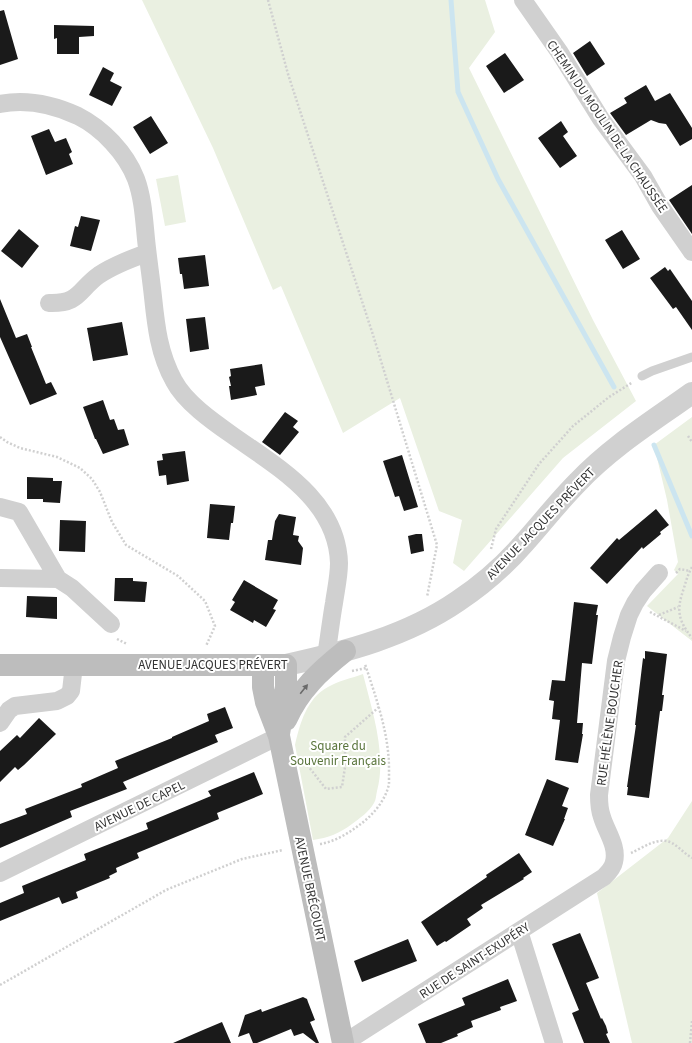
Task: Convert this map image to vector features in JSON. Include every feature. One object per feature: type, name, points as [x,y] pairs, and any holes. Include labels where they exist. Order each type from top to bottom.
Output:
[{"type":"main road","points":[[279,736],[293,705],[300,694],[327,665],[344,651]]},
{"type":"main road","name":"AVENUE BRÉCOURT","points":[[263,664],[263,687],[266,702],[279,736],[343,1043]]},
{"type":"main road","name":"AVENUE JACQUES PRÉVERT","points":[[0,665],[286,665]]},
{"type":"main road","name":"AVENUE BRÉCOURT","points":[[279,736],[286,689],[286,665]]},
{"type":"street","name":"CHEMIN DU MOULIN DE LA CHAUSSÉE","points":[[523,0],[560,53],[600,119],[643,176],[660,206],[692,252]]},
{"type":"street","points":[[0,104],[20,102],[39,103],[68,111],[84,119],[107,138],[120,152],[135,178],[140,193],[158,335],[167,367],[175,383],[202,413],[298,484],[311,496],[322,511],[336,543],[339,567],[338,578],[344,651]]},
{"type":"street","points":[[49,303],[62,303],[77,297],[98,276],[120,263],[147,252]]},
{"type":"street","name":"AVENUE JACQUES PRÉVERT","points":[[286,665],[344,651],[394,635],[457,602],[483,583],[523,545],[577,482],[593,467],[614,449],[692,393]]},
{"type":"street","points":[[0,507],[19,512],[58,579],[72,588],[111,624]]},
{"type":"street","name":"RUE HÉLÈNE BOUCHER","points":[[615,861],[613,843],[602,818],[599,805],[599,795],[616,660],[629,615],[635,603],[643,591],[666,574]]},
{"type":"street","points":[[0,578],[58,579]]},
{"type":"street","points":[[0,723],[9,710],[15,706],[57,701],[67,696],[71,691],[74,665]]},
{"type":"street","name":"AVENUE DE CAPEL","points":[[0,873],[279,736]]},
{"type":"street","name":"RUE DE SAINT-EXUPÉRY","points":[[343,1043],[604,878],[615,861]]},
{"type":"street","points":[[519,931],[554,1043]]},
{"type":"lane","points":[[642,376],[692,357]]},
{"type":"path","points":[[268,0],[288,74],[374,338],[437,545],[423,621]]},
{"type":"path","points":[[490,553],[496,529],[539,464],[573,426],[609,397],[623,388]]},
{"type":"path","points":[[688,436],[692,442]]},
{"type":"path","points":[[0,437],[20,448],[57,457],[80,468],[92,479],[100,492],[112,522],[126,545],[178,576],[205,601],[215,626],[206,646]]},
{"type":"path","points":[[692,567],[678,607],[679,614],[692,638]]},
{"type":"path","points":[[666,574],[680,569],[690,571]]},
{"type":"path","points":[[635,603],[687,631]]},
{"type":"path","points":[[658,616],[678,607]]},
{"type":"path","points":[[0,985],[166,890],[242,859],[303,846],[325,843],[347,834],[365,821],[380,805],[388,784],[389,756],[379,707],[344,651]]},
{"type":"path","points":[[304,760],[326,789],[342,787],[345,767],[345,738],[379,707]]},
{"type":"path","points":[[615,861],[655,841],[663,840],[673,843],[692,858]]},
{"type":"path","points":[[690,1043],[692,1021]]},
{"type":"green space","points":[[142,0],[485,0],[495,32],[469,68],[593,320],[636,401],[563,458],[464,571],[453,563],[462,520],[439,511],[400,398],[343,433],[281,286],[273,290],[213,148]]},
{"type":"green space","points":[[178,175],[186,222],[165,226],[156,179]]},
{"type":"green space","points":[[692,417],[692,641],[647,606],[678,574],[674,570],[678,562],[667,500],[654,445]]},
{"type":"green space","name":"Square du Souvenir Français","points":[[363,674],[374,717],[379,748],[380,777],[375,800],[367,812],[347,827],[324,838],[313,840],[295,745],[299,728],[310,704],[321,692],[336,683]]},
{"type":"green space","points":[[692,801],[692,1043],[632,1043],[597,893],[668,838]]},
{"type":"building","points":[[4,10],[18,59],[0,65],[0,11]]},
{"type":"building","points":[[54,25],[94,26],[94,36],[79,37],[79,54],[57,54],[57,38],[54,39]]},
{"type":"building","points":[[590,41],[605,64],[587,76],[573,53]]},
{"type":"building","points":[[505,53],[524,80],[504,93],[486,66]]},
{"type":"building","points":[[103,67],[114,73],[110,81],[122,87],[112,106],[89,95]]},
{"type":"building","points":[[646,85],[655,101],[670,93],[692,128],[692,139],[680,146],[666,124],[651,120],[626,135],[610,113],[627,103],[624,98]]},
{"type":"building","points":[[151,116],[168,143],[150,154],[133,127]]},
{"type":"building","points":[[561,121],[568,132],[563,136],[577,156],[560,168],[538,138]]},
{"type":"building","points":[[49,129],[55,142],[66,138],[72,152],[69,154],[73,164],[46,175],[31,136]]},
{"type":"building","points":[[692,185],[692,234],[669,200]]},
{"type":"building","points":[[81,216],[100,220],[91,251],[70,246],[75,226],[78,227]]},
{"type":"building","points":[[19,229],[39,246],[22,268],[1,251]]},
{"type":"building","points":[[622,230],[640,259],[623,269],[605,240]]},
{"type":"building","points":[[205,255],[209,286],[184,289],[178,258]]},
{"type":"building","points":[[665,267],[668,271],[670,269],[692,301],[692,330],[676,307],[673,309],[650,278]]},
{"type":"building","points":[[0,299],[16,338],[27,334],[46,384],[51,382],[57,394],[30,405],[0,337]]},
{"type":"building","points":[[205,317],[209,349],[190,352],[186,319]]},
{"type":"building","points":[[122,322],[128,355],[93,361],[87,328]]},
{"type":"building","points":[[262,364],[265,385],[255,387],[257,395],[231,400],[229,386],[231,386],[229,377],[231,376],[230,369]]},
{"type":"building","points":[[103,400],[110,420],[114,419],[118,430],[124,429],[129,445],[103,454],[95,439],[83,407]]},
{"type":"building","points":[[285,412],[298,421],[293,427],[299,432],[280,455],[262,442]]},
{"type":"building","points":[[185,451],[189,481],[167,485],[166,475],[159,476],[157,461],[163,460],[162,454]]},
{"type":"building","points":[[402,455],[418,507],[404,511],[399,496],[395,497],[383,461]]},
{"type":"building","points":[[27,477],[53,478],[53,481],[62,481],[60,503],[43,502],[43,499],[27,499]]},
{"type":"building","points":[[210,504],[235,506],[229,540],[207,538]]},
{"type":"building","points":[[656,509],[669,525],[643,549],[642,547],[607,584],[590,568],[617,538],[619,540]]},
{"type":"building","points":[[279,514],[296,517],[293,535],[299,536],[298,541],[303,548],[301,565],[265,560],[268,540],[272,540],[275,521]]},
{"type":"building","points":[[60,520],[86,521],[85,552],[59,551]]},
{"type":"building","points":[[422,534],[424,551],[411,554],[408,536]]},
{"type":"building","points":[[115,578],[133,578],[133,581],[147,582],[145,602],[114,601]]},
{"type":"building","points":[[244,580],[278,600],[273,609],[276,610],[266,627],[254,620],[253,623],[230,610],[235,602],[232,600]]},
{"type":"building","points":[[27,596],[57,597],[57,619],[26,617]]},
{"type":"building","points":[[574,602],[598,605],[592,664],[582,663],[577,723],[583,723],[583,734],[578,763],[555,760],[560,720],[552,719],[554,701],[549,700],[552,680],[565,681]]},
{"type":"building","points":[[645,651],[667,654],[662,695],[664,695],[662,711],[660,711],[649,798],[627,795]]},
{"type":"building","points":[[225,707],[233,728],[215,735],[218,742],[123,782],[127,789],[70,811],[72,817],[0,848],[0,824],[27,814],[25,809],[82,787],[81,784],[118,768],[115,761],[209,721],[207,714]]},
{"type":"building","points":[[39,718],[56,734],[24,765],[18,770],[15,767],[0,782],[0,751],[17,735],[20,738]]},
{"type":"building","points":[[254,772],[263,794],[217,813],[219,819],[137,853],[139,858],[116,868],[117,872],[109,876],[110,878],[76,892],[78,898],[62,904],[59,897],[0,921],[0,903],[24,893],[22,886],[86,860],[84,854],[148,829],[146,823],[211,796],[208,791]]},
{"type":"building","points":[[547,779],[569,788],[562,806],[568,808],[565,819],[553,846],[525,835]]},
{"type":"building","points":[[519,853],[532,872],[523,878],[524,879],[481,905],[483,908],[467,919],[471,925],[446,942],[445,941],[437,946],[421,922],[487,877],[486,875]]},
{"type":"building","points":[[580,933],[599,978],[586,983],[601,1019],[602,1018],[606,1026],[608,1033],[606,1034],[610,1043],[584,1043],[572,1013],[579,1010],[552,944]]},
{"type":"building","points":[[408,939],[417,961],[362,982],[354,961]]},
{"type":"building","points":[[508,979],[517,1001],[500,1007],[501,1010],[471,1021],[473,1027],[457,1034],[458,1036],[441,1043],[426,1043],[418,1024],[465,1005],[462,998]]},
{"type":"building","points":[[303,997],[307,999],[315,1020],[310,1022],[319,1043],[316,1043],[303,1033],[294,1036],[291,1029],[257,1043],[253,1043],[249,1033],[238,1037],[245,1015],[261,1009],[262,1012]]},
{"type":"building","points":[[222,1022],[231,1043],[173,1043],[203,1030]]},
{"type":"waterway","points":[[451,0],[458,92],[498,179],[614,387]]},
{"type":"waterway","points":[[654,445],[692,536]]}]
